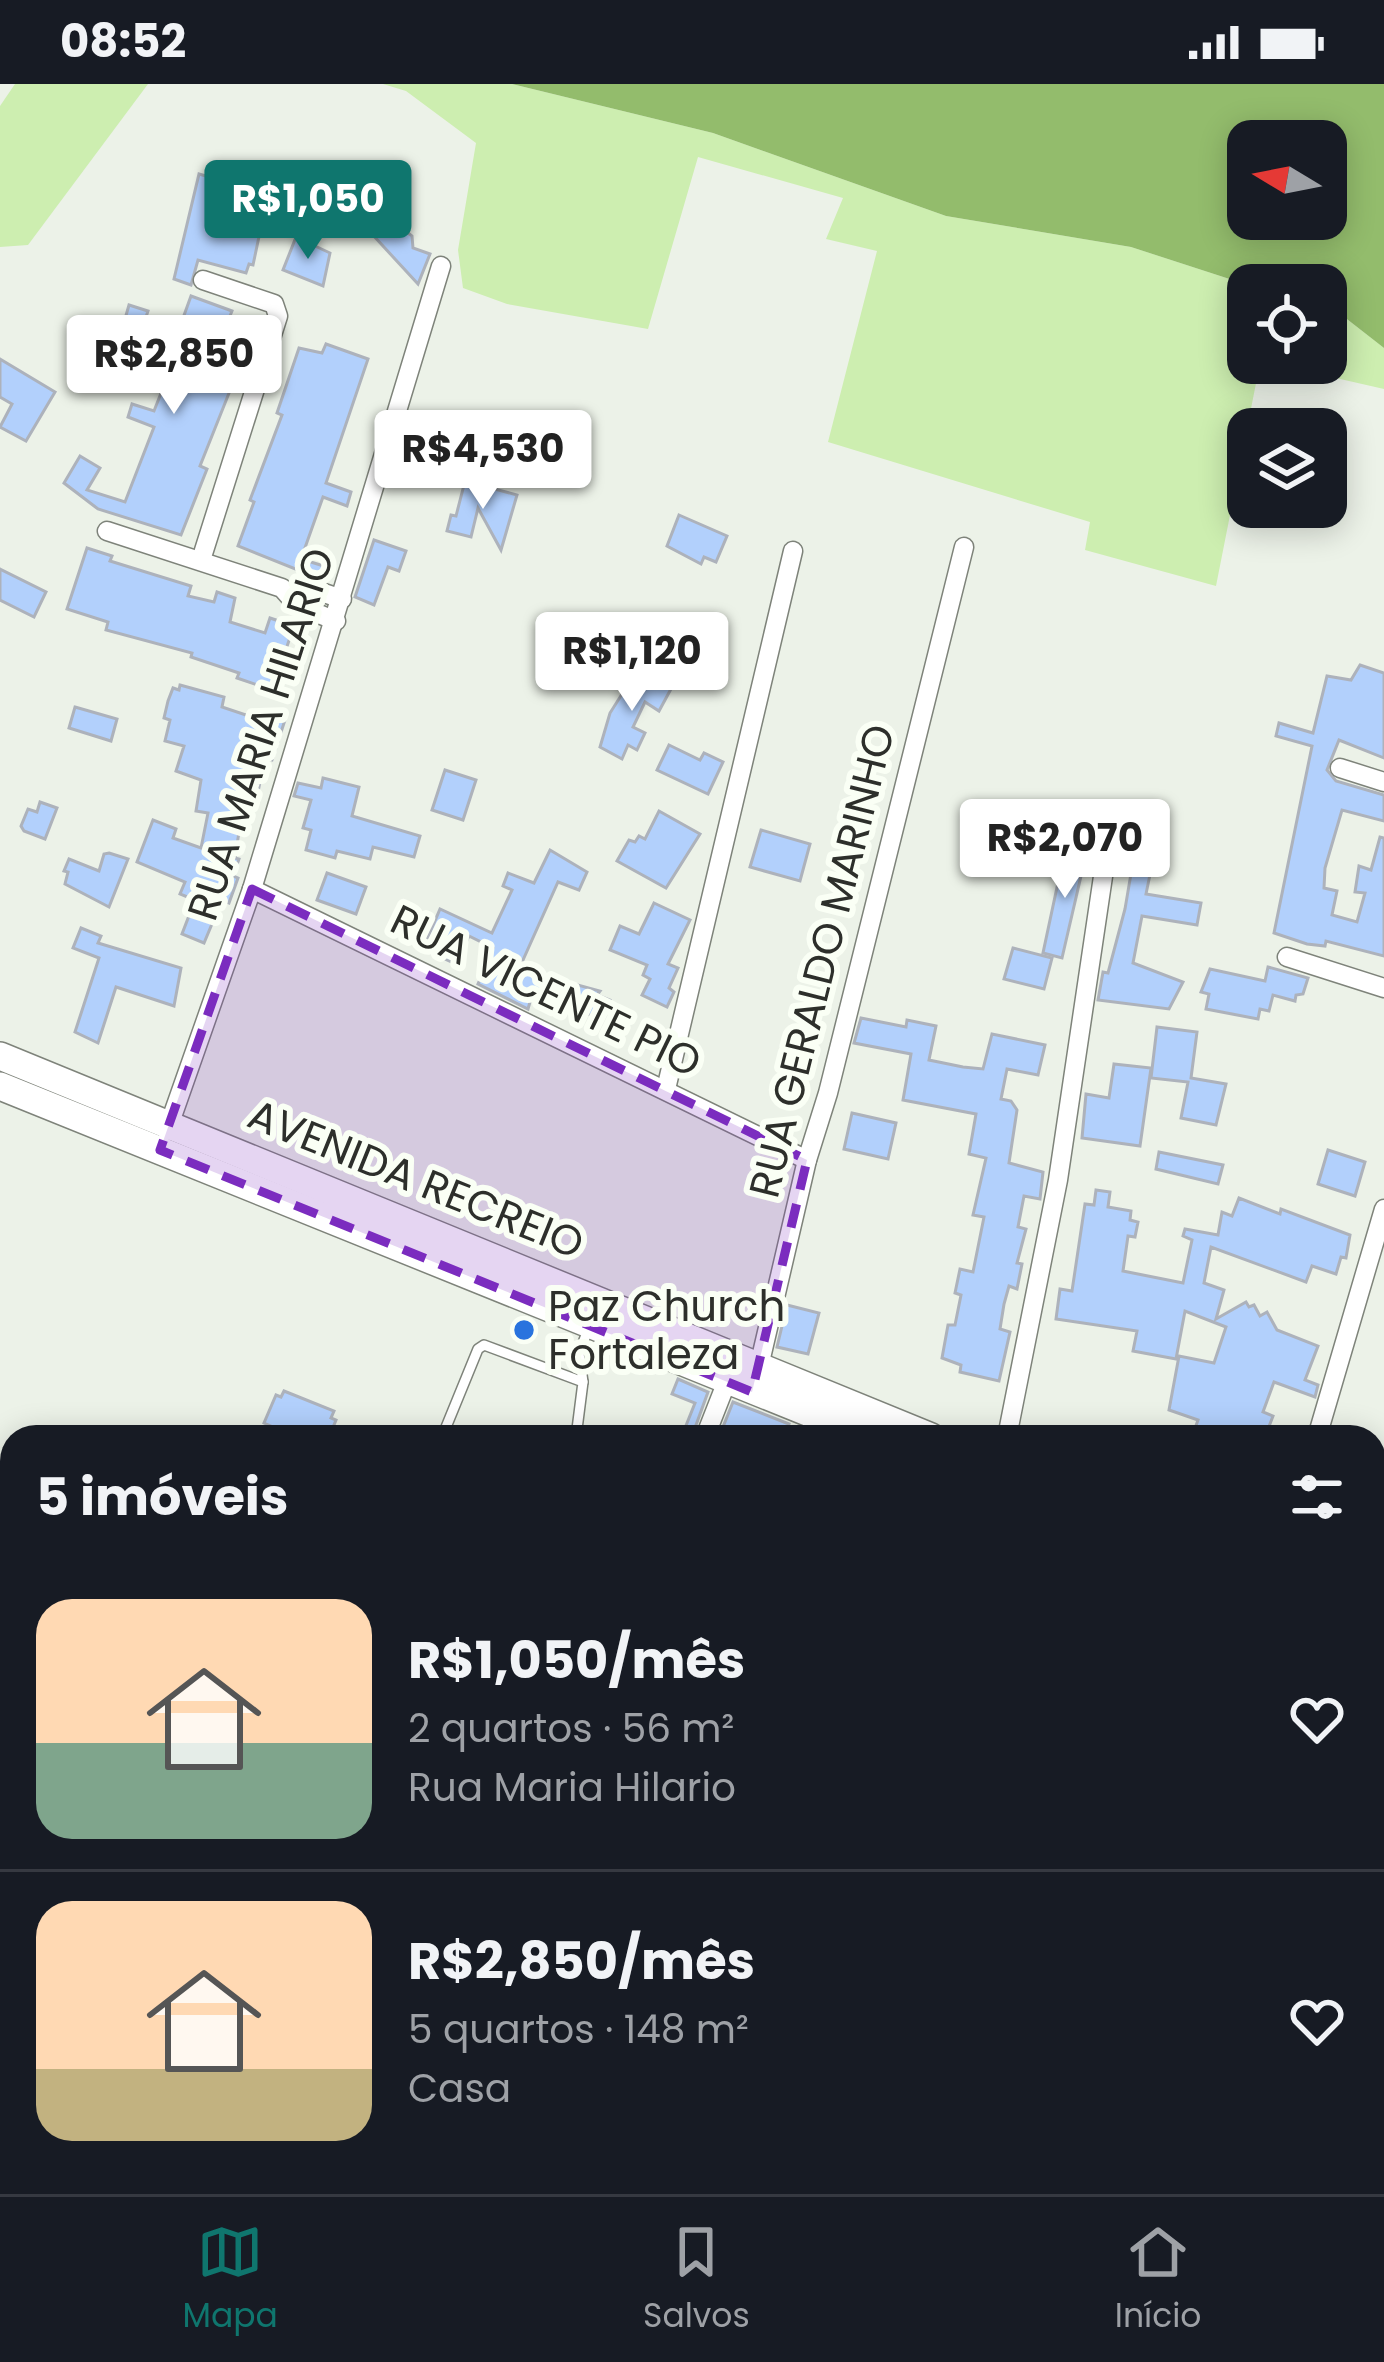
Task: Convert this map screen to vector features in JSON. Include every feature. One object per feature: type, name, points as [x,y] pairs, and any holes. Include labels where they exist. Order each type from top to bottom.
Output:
[{"type":"main road","name":"AVENIDA RECREIO","points":[[0,1056],[165,1137],[596,1311],[842,1425]]},
{"type":"main road","name":"AVENIDA RECREIO","points":[[0,1085],[165,1137]]},
{"type":"main road","name":"AVENIDA RECREIO","points":[[746,1380],[893,1425]]},
{"type":"street","name":"RUA MARIA HILARIO","points":[[165,1137],[252,889],[441,266]]},
{"type":"street","points":[[201,560],[278,316],[274,304],[202,280]]},
{"type":"street","points":[[107,531],[343,599]]},
{"type":"street","name":"RUA GERALDO MARINHO","points":[[713,1425],[746,1380],[829,1093],[964,548]]},
{"type":"street","points":[[666,1089],[793,551]]},
{"type":"street","points":[[303,589],[297,604],[336,621]]},
{"type":"street","points":[[1340,768],[1384,782]]},
{"type":"street","points":[[1009,1425],[1058,1180],[1105,863]]},
{"type":"street","name":"RUA VICENTE PIO","points":[[252,889],[807,1160]]},
{"type":"street","points":[[1287,957],[1384,988]]},
{"type":"street","points":[[1321,1425],[1384,1209]]},
{"type":"lane","points":[[578,1425],[583,1382],[579,1353],[596,1311]]},
{"type":"lane","points":[[447,1425],[478,1348],[484,1345],[583,1382]]},
{"type":"highlighted area","points":[[252,889],[807,1160],[752,1392],[160,1150]]},
{"type":"shaded area","points":[[15,84],[148,84],[28,245],[0,247],[0,106]]},
{"type":"shaded area","points":[[383,84],[512,84],[713,133],[946,216],[1131,247],[1227,278],[1227,384],[1256,384],[1251,408],[1227,408],[1227,528],[1216,586],[1085,550],[1090,522],[828,442],[877,251],[826,239],[843,198],[698,157],[648,329],[507,304],[463,288],[458,250],[476,143],[406,91]]},
{"type":"shaded area","points":[[512,84],[1384,84],[1384,348],[1347,319],[1347,264],[1227,264],[1227,278],[1131,247],[946,216],[713,133]]},
{"type":"shaded area","points":[[1347,319],[1384,348],[1384,389],[1347,381]]},
{"type":"building","points":[[199,174],[268,194],[253,265],[249,264],[246,273],[198,260],[191,285],[174,279]]},
{"type":"building","points":[[385,215],[412,236],[413,248],[430,254],[418,284],[371,233]]},
{"type":"building","points":[[296,237],[330,253],[323,286],[283,270]]},
{"type":"building","points":[[191,296],[232,311],[228,321],[247,331],[239,352],[233,350],[225,375],[235,378],[200,466],[207,469],[181,535],[98,509],[64,483],[80,456],[100,468],[87,490],[125,502],[154,427],[128,417],[132,404],[154,411],[174,360],[149,351],[152,341],[121,333],[129,305],[148,311],[145,320],[178,332]]},
{"type":"building","points":[[326,344],[368,359],[326,483],[351,492],[347,506],[323,497],[301,559],[327,567],[322,578],[308,582],[305,594],[308,574],[238,546],[299,348],[322,353]]},
{"type":"building","points":[[0,359],[55,392],[26,441],[0,427],[12,404],[0,397]]},
{"type":"building","points":[[465,481],[477,484],[480,497],[495,489],[517,495],[501,550],[478,508],[471,537],[447,531]]},
{"type":"building","points":[[679,515],[727,536],[716,562],[704,557],[701,564],[667,546]]},
{"type":"building","points":[[374,540],[406,551],[399,571],[388,567],[374,605],[355,597]]},
{"type":"building","points":[[87,548],[112,556],[110,561],[191,586],[188,596],[214,602],[217,592],[235,598],[230,622],[265,633],[270,618],[294,626],[272,690],[191,657],[192,653],[106,630],[108,622],[67,609]]},
{"type":"building","points":[[0,569],[46,592],[34,617],[0,600]]},
{"type":"building","points":[[1360,665],[1384,673],[1384,758],[1339,740],[1327,770],[1336,781],[1384,795],[1384,821],[1342,810],[1324,888],[1337,891],[1332,915],[1357,922],[1365,893],[1355,892],[1359,866],[1371,870],[1380,837],[1384,838],[1384,956],[1326,941],[1325,946],[1307,944],[1274,933],[1312,746],[1276,736],[1279,723],[1313,733],[1327,676],[1351,680]]},
{"type":"building","points":[[634,675],[650,684],[654,677],[672,687],[659,711],[645,702],[633,727],[645,733],[637,750],[628,745],[622,759],[600,747],[610,713]]},
{"type":"building","points":[[180,685],[224,697],[222,707],[270,723],[273,716],[285,720],[272,760],[260,757],[265,742],[256,739],[250,775],[261,777],[257,797],[247,795],[241,819],[233,876],[238,878],[229,903],[222,900],[204,943],[182,934],[195,900],[180,894],[185,882],[137,862],[153,820],[176,829],[173,838],[201,848],[208,813],[196,811],[201,780],[176,771],[184,746],[165,741],[168,701],[173,688],[179,690]]},
{"type":"building","points":[[75,707],[117,719],[111,741],[69,728]]},
{"type":"building","points":[[669,745],[700,760],[704,753],[723,762],[708,794],[657,770]]},
{"type":"building","points":[[445,770],[476,780],[463,820],[432,810]]},
{"type":"building","points":[[323,778],[359,787],[352,816],[420,836],[414,857],[373,847],[370,859],[337,851],[335,858],[306,850],[311,830],[303,828],[311,800],[294,796],[298,783],[321,788]]},
{"type":"building","points":[[40,802],[57,808],[45,839],[21,826],[28,809],[37,812]]},
{"type":"building","points":[[659,811],[700,834],[666,888],[617,861],[629,840],[645,839]]},
{"type":"building","points":[[761,830],[810,844],[800,881],[750,867]]},
{"type":"building","points":[[1066,845],[1087,850],[1062,958],[1043,953]]},
{"type":"building","points":[[550,850],[587,872],[579,890],[558,882],[519,969],[600,991],[597,995],[610,1000],[602,1020],[533,991],[528,1009],[478,984],[493,948],[469,936],[456,964],[423,949],[440,909],[492,933],[512,890],[503,886],[508,873],[534,883]]},
{"type":"building","points":[[104,854],[128,859],[109,907],[65,884],[68,872],[64,871],[69,859],[99,871]]},
{"type":"building","points":[[1134,856],[1153,860],[1146,894],[1201,903],[1197,925],[1142,916],[1133,963],[1183,982],[1169,1009],[1098,1000],[1125,909]]},
{"type":"building","points":[[327,873],[366,887],[356,914],[317,900]]},
{"type":"building","points":[[654,903],[690,920],[668,964],[678,968],[667,1007],[642,995],[650,979],[643,975],[647,965],[610,950],[620,926],[639,934]]},
{"type":"building","points":[[81,928],[101,936],[98,943],[181,968],[174,1006],[116,987],[98,1043],[75,1032],[99,958],[73,948]]},
{"type":"building","points":[[1013,948],[1052,958],[1044,989],[1004,979]]},
{"type":"building","points":[[1268,967],[1308,978],[1303,994],[1296,995],[1295,1001],[1273,995],[1269,1011],[1260,1009],[1258,1019],[1206,1009],[1209,994],[1201,992],[1210,969],[1265,981]]},
{"type":"building","points":[[861,1018],[906,1027],[907,1020],[936,1026],[929,1060],[963,1067],[983,1069],[992,1034],[1045,1045],[1038,1075],[1007,1069],[1001,1099],[1011,1101],[1017,1110],[1009,1163],[1043,1172],[1040,1199],[1024,1196],[1018,1227],[1026,1229],[1017,1263],[1022,1264],[1017,1289],[1009,1286],[1004,1304],[1000,1329],[1010,1332],[999,1381],[960,1372],[961,1365],[942,1358],[948,1325],[955,1325],[960,1269],[973,1272],[984,1217],[973,1215],[986,1158],[969,1154],[976,1114],[903,1100],[911,1054],[854,1043]]},
{"type":"building","points":[[1157,1027],[1197,1032],[1191,1078],[1226,1084],[1216,1125],[1181,1118],[1188,1082],[1151,1078]]},
{"type":"building","points":[[1114,1064],[1151,1068],[1140,1146],[1082,1138],[1086,1094],[1109,1098]]},
{"type":"building","points":[[852,1113],[896,1123],[888,1159],[844,1149]]},
{"type":"building","points":[[1328,1150],[1365,1162],[1355,1196],[1318,1184]]},
{"type":"building","points":[[1159,1152],[1223,1165],[1218,1184],[1156,1169]]},
{"type":"building","points":[[1096,1190],[1110,1192],[1108,1207],[1131,1211],[1130,1220],[1138,1222],[1135,1237],[1128,1236],[1123,1271],[1183,1283],[1192,1240],[1183,1236],[1185,1229],[1218,1235],[1222,1212],[1232,1216],[1239,1198],[1350,1235],[1346,1258],[1341,1257],[1336,1274],[1312,1266],[1306,1282],[1211,1247],[1204,1283],[1224,1290],[1216,1319],[1246,1302],[1260,1316],[1267,1312],[1277,1330],[1318,1346],[1305,1380],[1318,1385],[1315,1397],[1274,1382],[1263,1412],[1273,1416],[1270,1425],[1196,1425],[1198,1420],[1169,1410],[1179,1356],[1214,1363],[1226,1327],[1185,1311],[1176,1359],[1133,1351],[1137,1331],[1056,1319],[1060,1289],[1072,1291],[1085,1204],[1094,1205]]},
{"type":"building","points":[[787,1305],[819,1313],[808,1354],[777,1347]]},
{"type":"building","points":[[678,1379],[708,1392],[696,1425],[686,1425],[695,1403],[672,1394]]},
{"type":"building","points":[[284,1391],[334,1411],[334,1425],[264,1423],[276,1395],[281,1397]]},
{"type":"building","points":[[733,1402],[789,1424],[789,1425],[724,1425]]},
{"type":"place","name":"Paz Church Fortaleza","points":[[524,1330]]}]
